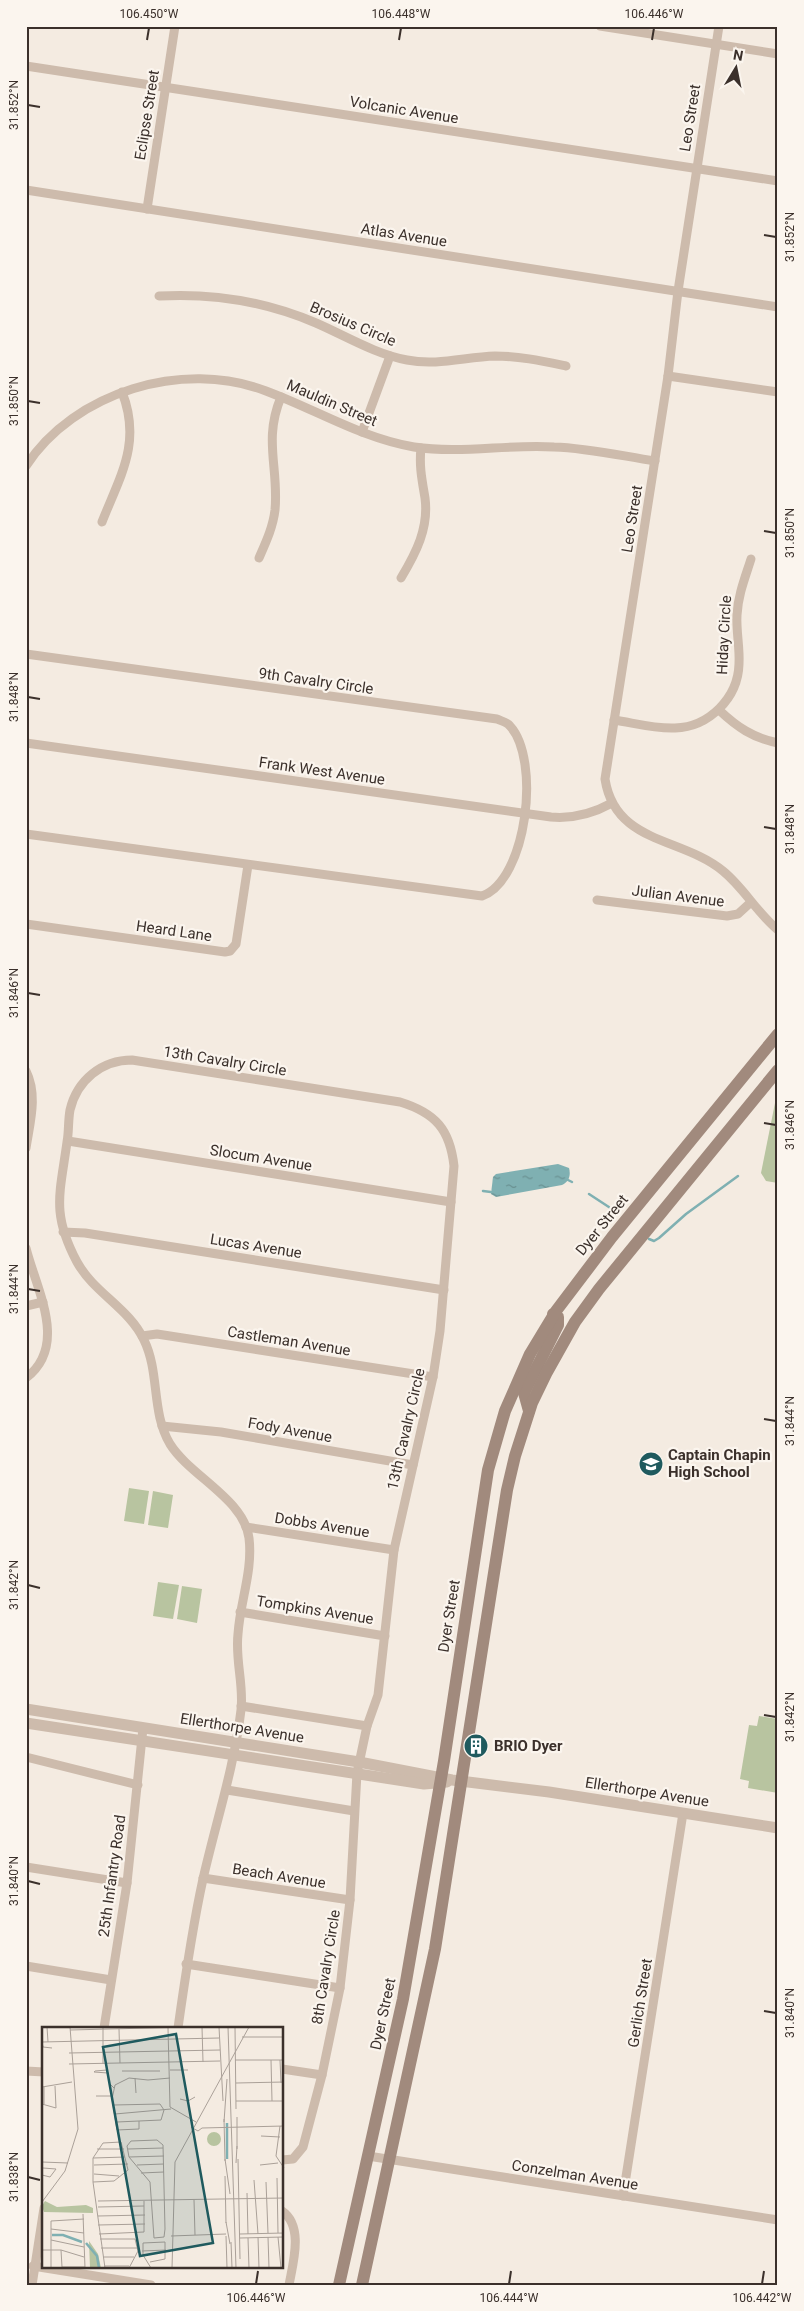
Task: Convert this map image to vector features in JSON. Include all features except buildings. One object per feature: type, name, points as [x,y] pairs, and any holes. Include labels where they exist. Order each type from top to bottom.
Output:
[{"type":"main road","name":"Dyer Street","points":[[362,2285],[436,1949],[449,1780],[490,1462],[505,1411],[533,1347],[553,1314],[612,1237],[778,1034]]},
{"type":"main road","name":"Dyer Street","points":[[339,2285],[404,1999],[507,1490],[529,1411],[547,1372],[582,1312],[778,1070]]},
{"type":"main road","points":[[723,1103],[742,1116]]},
{"type":"main road","points":[[529,1411],[524,1393],[558,1325],[558,1317],[553,1314]]},
{"type":"street","name":"Eclipse Street","points":[[147,209],[175,26]]},
{"type":"street","points":[[600,26],[778,54]]},
{"type":"street","name":"Leo Street","points":[[718,26],[678,291],[668,376],[605,779],[612,803],[632,825],[649,836],[691,851],[718,867],[737,884],[750,903],[778,930]]},
{"type":"street","name":"Volcanic Avenue","points":[[26,66],[778,181]]},
{"type":"street","name":"Atlas Avenue","points":[[26,190],[778,307]]},
{"type":"street","name":"Brosius Circle","points":[[159,296],[208,296],[251,302],[315,322],[390,356],[420,362],[518,356],[566,366]]},
{"type":"street","points":[[362,432],[390,356]]},
{"type":"street","points":[[668,376],[778,392]]},
{"type":"street","name":"Mauldin Street","points":[[26,466],[29,455],[78,414],[122,392],[143,386],[193,380],[231,382],[264,390],[362,432],[391,442],[422,448],[458,450],[554,447],[655,461]]},
{"type":"street","points":[[102,522],[125,468],[131,446],[128,413],[122,392]]},
{"type":"street","points":[[259,558],[271,529],[275,508],[272,433],[281,397]]},
{"type":"street","points":[[401,578],[413,557],[424,530],[425,499],[419,462],[422,448]]},
{"type":"street","name":"Hiday Circle","points":[[719,710],[727,700],[737,678],[739,654],[738,605],[751,559]]},
{"type":"street","name":"9th Cavalry Circle","points":[[26,654],[497,719],[509,724],[518,736],[527,776],[526,814],[519,845],[494,890],[482,896],[26,834]]},
{"type":"street","points":[[614,720],[676,728],[698,723],[719,710],[745,732],[778,743]]},
{"type":"street","name":"Frank West Avenue","points":[[26,743],[566,819],[600,809],[612,803]]},
{"type":"street","name":"Heard Lane","points":[[26,924],[224,952],[230,951],[236,944],[248,865]]},
{"type":"street","name":"Julian Avenue","points":[[597,900],[728,916],[738,914],[750,903]]},
{"type":"street","name":"13th Cavalry Circle","points":[[236,1742],[241,1706],[237,1637],[240,1612],[249,1574],[250,1554],[246,1527],[230,1503],[183,1461],[170,1444],[158,1415],[152,1365],[142,1336],[130,1319],[79,1266],[63,1232],[59,1217],[58,1197],[68,1141],[71,1108],[80,1087],[91,1075],[101,1068],[121,1060],[132,1060],[390,1101],[417,1107],[434,1119],[447,1133],[452,1148],[454,1166],[444,1290],[433,1377],[394,1550],[378,1695],[358,1768]]},
{"type":"street","points":[[26,1071],[32,1083],[33,1102],[26,1148]]},
{"type":"street","name":"Slocum Avenue","points":[[68,1141],[451,1202]]},
{"type":"street","name":"Lucas Avenue","points":[[63,1232],[85,1233],[444,1290]]},
{"type":"street","points":[[26,1248],[48,1324],[46,1345],[37,1367],[26,1378]]},
{"type":"street","points":[[26,1306],[43,1302]]},
{"type":"street","name":"Castleman Avenue","points":[[142,1336],[157,1334],[433,1377]]},
{"type":"street","name":"Fody Avenue","points":[[162,1426],[221,1432],[413,1465]]},
{"type":"street","name":"Dobbs Avenue","points":[[246,1527],[394,1550]]},
{"type":"street","name":"Tompkins Avenue","points":[[240,1612],[385,1636]]},
{"type":"street","points":[[241,1706],[368,1726]]},
{"type":"street","name":"Ellerthorpe Avenue","points":[[26,1709],[236,1742],[358,1768]]},
{"type":"street","name":"Ellerthorpe Avenue","points":[[26,1723],[234,1755],[449,1780],[778,1828]]},
{"type":"street","name":"25th Infantry Road","points":[[104,2027],[127,1883],[143,1728]]},
{"type":"street","points":[[178,2027],[186,1964],[204,1878],[227,1790],[236,1742]]},
{"type":"street","points":[[26,1758],[138,1785]]},
{"type":"street","name":"8th Cavalry Circle","points":[[284,2160],[293,2159],[302,2147],[322,2075],[340,1988],[350,1900],[358,1768]]},
{"type":"street","points":[[227,1790],[354,1811]]},
{"type":"street","name":"Gerlich Street","points":[[623,2196],[683,1813]]},
{"type":"street","points":[[26,1867],[127,1883]]},
{"type":"street","name":"Beach Avenue","points":[[204,1878],[350,1900]]},
{"type":"street","points":[[186,1964],[340,1988]]},
{"type":"street","points":[[26,1966],[111,1980]]},
{"type":"street","points":[[284,2068],[322,2075]]},
{"type":"street","points":[[26,2071],[42,2072]]},
{"type":"street","name":"Conzelman Avenue","points":[[368,2156],[390,2161],[778,2220]]},
{"type":"street","points":[[284,2212],[294,2227],[295,2238],[289,2285]]},
{"type":"street","points":[[32,2285],[33,2266],[42,2219]]},
{"type":"street","points":[[33,2266],[42,2267]]},
{"type":"street","points":[[45,2268],[151,2285]]},
{"type":"green space","points":[[778,1088],[778,1183],[766,1181],[761,1173]]},
{"type":"green space","points":[[129,1488],[149,1491],[144,1524],[124,1521]]},
{"type":"green space","points":[[153,1491],[173,1495],[168,1528],[148,1525]]},
{"type":"green space","points":[[158,1582],[179,1585],[173,1619],[153,1616]]},
{"type":"green space","points":[[182,1586],[202,1589],[197,1623],[177,1619]]},
{"type":"green space","points":[[759,1716],[778,1719],[778,1793],[748,1788],[749,1781],[740,1779],[749,1725],[757,1726]]},
{"type":"water","points":[[558,1164],[569,1168],[570,1171],[568,1180],[562,1185],[496,1197],[491,1194],[493,1177],[496,1174]]},
{"type":"waterway","points":[[649,1239],[654,1241],[659,1238],[686,1214],[738,1176]]},
{"type":"waterway","points":[[568,1180],[572,1182]]},
{"type":"waterway","points":[[483,1191],[491,1192]]},
{"type":"waterway","points":[[589,1194],[618,1213]]},
{"type":"place","name":"Captain Chapin High School","points":[[651,1464]]},
{"type":"place","name":"BRIO Dyer","points":[[476,1746]]}]
